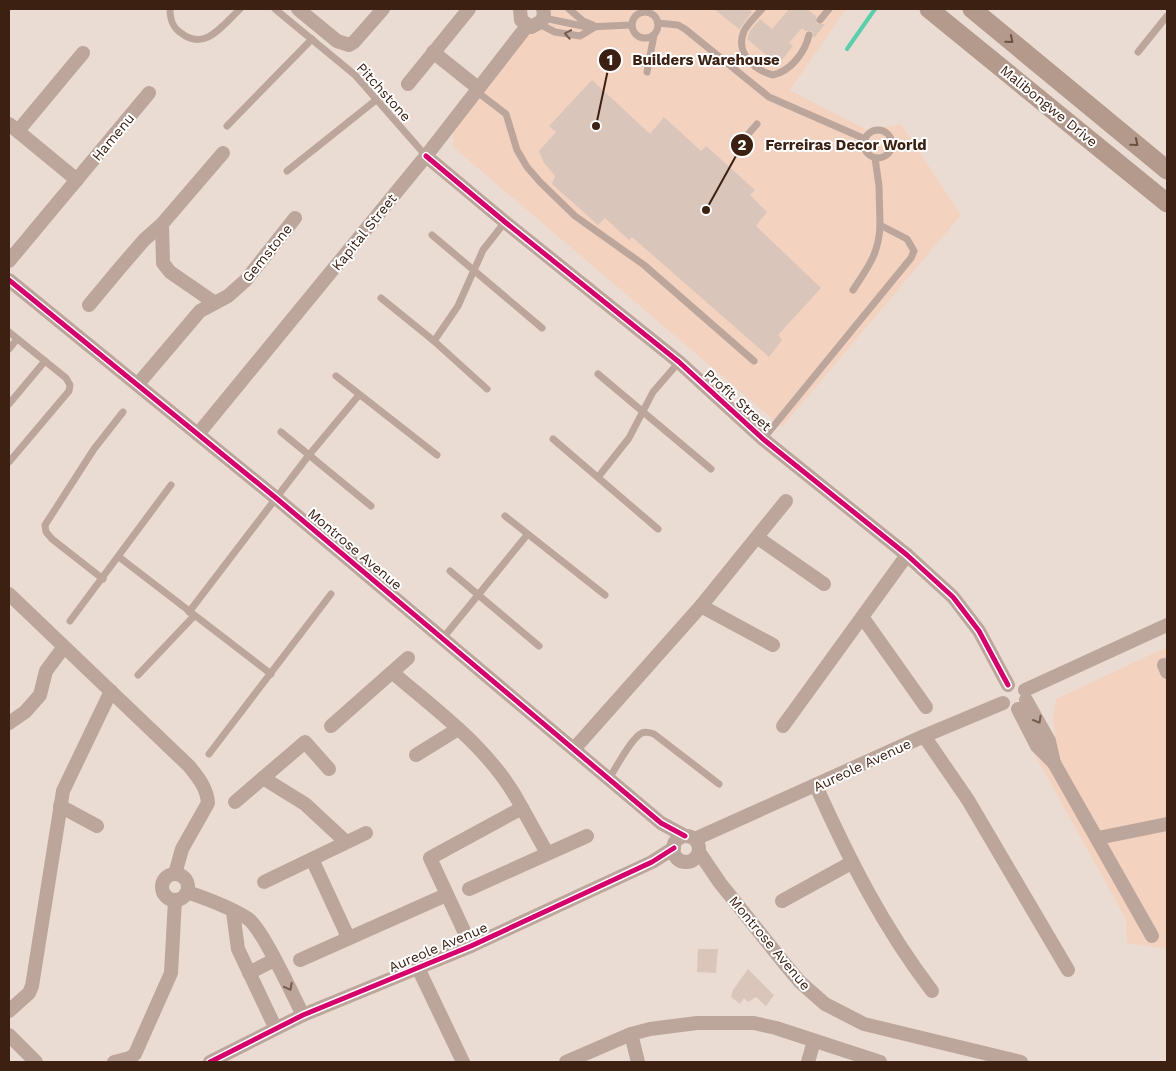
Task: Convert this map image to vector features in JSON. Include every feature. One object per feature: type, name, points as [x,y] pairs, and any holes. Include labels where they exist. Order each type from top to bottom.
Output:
[{"type":"main road","name":"Malibongwe Drive","points":[[929,9],[1167,203]]},
{"type":"main road","name":"Malibongwe Drive","points":[[972,9],[1167,170]]},
{"type":"street","points":[[298,9],[337,41],[349,45],[354,42],[383,9]]},
{"type":"street","points":[[408,84],[469,9]]},
{"type":"street","points":[[520,9],[520,20],[538,19]]},
{"type":"street","name":"Kapital Street","points":[[198,434],[426,156],[477,89],[538,19]]},
{"type":"street","points":[[433,52],[477,89]]},
{"type":"street","points":[[77,180],[13,128],[84,53]]},
{"type":"street","name":"Hamenu","points":[[9,261],[150,94]]},
{"type":"street","points":[[89,305],[144,240],[162,224],[223,153]]},
{"type":"street","name":"Profit Street","points":[[426,156],[679,362],[764,439],[907,555],[953,597],[980,631],[1008,685]]},
{"type":"street","name":"Gemstone","points":[[138,384],[186,325],[200,311],[215,304],[246,280],[295,218]]},
{"type":"street","points":[[162,224],[163,263],[170,272],[215,304]]},
{"type":"street","name":"Montrose Avenue","points":[[9,280],[276,498],[661,823],[720,883],[800,982],[837,1011],[864,1024],[1021,1062]]},
{"type":"street","points":[[574,749],[701,606],[758,538],[786,501]]},
{"type":"street","points":[[758,538],[824,584]]},
{"type":"street","points":[[783,726],[907,555]]},
{"type":"street","points":[[9,594],[194,772],[208,794],[205,810],[182,849],[175,874]]},
{"type":"street","points":[[701,606],[773,645]]},
{"type":"street","points":[[863,618],[926,707]]},
{"type":"street","points":[[1152,936],[1054,763],[1049,741],[1023,700],[1017,684],[1008,685],[1001,695],[1003,703],[1009,709],[1023,700],[1167,625]]},
{"type":"street","points":[[9,723],[25,712],[40,695],[46,671],[63,648]]},
{"type":"street","points":[[331,726],[408,658]]},
{"type":"street","points":[[393,673],[489,757],[510,784],[547,853]]},
{"type":"street","points":[[9,1012],[29,994],[32,986],[63,791],[111,691]]},
{"type":"street","name":"Aureole Avenue","points":[[210,1062],[275,1027],[471,946],[686,848],[722,829],[924,736],[1003,703]]},
{"type":"street","points":[[416,755],[458,729]]},
{"type":"street","points":[[924,736],[968,800],[1068,970]]},
{"type":"street","points":[[236,802],[305,742],[329,769]]},
{"type":"street","points":[[263,778],[305,804],[346,842]]},
{"type":"street","points":[[816,786],[851,863],[904,955],[932,991]]},
{"type":"street","points":[[60,806],[97,826]]},
{"type":"street","points":[[471,946],[430,858],[522,808]]},
{"type":"street","points":[[1098,838],[1167,824]]},
{"type":"street","points":[[264,882],[366,832]]},
{"type":"street","points":[[468,888],[586,836]]},
{"type":"street","points":[[312,860],[348,938]]},
{"type":"street","points":[[782,901],[851,863]]},
{"type":"street","points":[[175,874],[180,875],[188,882],[187,892],[184,896],[175,900],[166,896],[162,887],[166,878],[175,874]]},
{"type":"street","points":[[187,892],[218,903],[249,919],[274,960],[303,1015]]},
{"type":"street","points":[[300,960],[446,895]]},
{"type":"street","points":[[114,1062],[130,1058],[135,1054],[168,981],[172,966],[175,900]]},
{"type":"street","points":[[233,912],[238,949],[275,1027]]},
{"type":"street","points":[[250,973],[274,960]]},
{"type":"street","points":[[418,968],[463,1062]]},
{"type":"street","points":[[566,1062],[631,1034],[650,1029],[697,1024],[754,1023],[880,1062]]},
{"type":"street","points":[[631,1034],[638,1062]]},
{"type":"street","points":[[9,1035],[36,1062]]},
{"type":"street","points":[[808,1062],[814,1041]]},
{"type":"lane","points":[[170,9],[174,26],[182,34],[196,40],[210,37],[240,9]]},
{"type":"lane","name":"Pitchstone","points":[[275,9],[355,75],[426,156]]},
{"type":"lane","points":[[569,9],[582,20],[596,27]]},
{"type":"lane","points":[[762,9],[747,27],[742,40],[744,55],[759,70],[773,75],[785,70],[805,47],[809,35]]},
{"type":"lane","points":[[820,20],[829,9]]},
{"type":"lane","points":[[654,35],[641,38],[634,32],[631,25],[635,16],[642,12],[651,13],[658,23],[678,25],[769,97],[865,139]]},
{"type":"lane","points":[[1138,52],[1167,16]]},
{"type":"lane","points":[[538,19],[578,26],[631,25]]},
{"type":"lane","points":[[538,19],[555,32],[580,36],[596,27]]},
{"type":"lane","points":[[646,72],[658,23]]},
{"type":"lane","points":[[227,126],[312,39]]},
{"type":"lane","points":[[477,89],[506,114],[517,150],[527,168],[540,182],[575,216],[644,265],[754,361]]},
{"type":"lane","points":[[287,171],[376,100]]},
{"type":"lane","points":[[736,148],[757,124]]},
{"type":"lane","points":[[881,130],[891,139],[890,153],[882,158],[875,158],[866,152],[865,139],[871,132],[881,130]]},
{"type":"lane","points":[[853,290],[874,258],[879,243],[879,186],[875,158]]},
{"type":"lane","points":[[434,341],[458,306],[484,250],[505,222]]},
{"type":"lane","points":[[764,439],[911,258],[914,251],[907,239],[880,225]]},
{"type":"lane","points":[[432,234],[542,328]]},
{"type":"lane","points":[[381,298],[434,341],[487,389]]},
{"type":"lane","points":[[9,332],[66,378],[70,385],[69,391],[9,462]]},
{"type":"lane","points":[[9,349],[18,339]]},
{"type":"lane","points":[[9,404],[45,361]]},
{"type":"lane","points":[[599,476],[628,438],[653,392],[679,362]]},
{"type":"lane","points":[[598,374],[711,469]]},
{"type":"lane","points":[[336,376],[437,455]]},
{"type":"lane","points":[[138,675],[192,614],[276,498],[358,395]]},
{"type":"lane","points":[[102,579],[52,539],[46,532],[45,525],[88,458],[123,412]]},
{"type":"lane","points":[[281,432],[371,506]]},
{"type":"lane","points":[[553,439],[599,476],[658,529]]},
{"type":"lane","points":[[70,621],[171,485]]},
{"type":"lane","points":[[505,516],[605,595]]},
{"type":"lane","points":[[443,638],[527,535]]},
{"type":"lane","points":[[119,556],[271,674]]},
{"type":"lane","points":[[450,571],[539,646]]},
{"type":"lane","points":[[209,754],[331,594]]},
{"type":"lane","points":[[609,779],[636,738],[642,733],[648,732],[654,734],[719,784]]},
{"type":"shaded area","points":[[546,9],[846,9],[790,90],[867,130],[901,124],[961,215],[782,427],[453,147],[453,126]]},
{"type":"shaded area","points":[[1167,647],[1166,949],[1127,943],[1126,919],[1029,744],[1055,733],[1053,719],[1056,699]]},
{"type":"building","points":[[714,9],[748,9],[752,12],[739,29]]},
{"type":"building","points":[[789,9],[807,9],[816,16],[817,24],[825,24],[814,38],[812,31],[805,31],[802,28],[789,43],[793,46],[778,65],[747,39],[750,31],[760,19],[772,29]]},
{"type":"building","points":[[592,80],[650,134],[664,117],[701,151],[706,146],[755,190],[750,195],[767,212],[756,226],[821,288],[778,335],[782,340],[769,357],[632,237],[629,240],[605,218],[598,225],[552,184],[555,176],[544,163],[539,151],[556,132],[549,126]]},
{"type":"building","points":[[698,949],[718,949],[716,973],[697,972]]},
{"type":"building","points":[[748,969],[774,995],[766,1006],[756,997],[748,1002],[744,998],[740,1004],[731,997],[733,990]]},
{"type":"waterway","points":[[847,49],[875,9]]},
{"type":"cycle path","points":[[426,156],[679,362],[763,439],[907,555],[953,597],[979,631],[1008,685]]},
{"type":"cycle path","points":[[9,280],[276,498],[661,823],[685,836]]},
{"type":"cycle path","points":[[210,1062],[303,1015],[471,946],[652,862],[674,848]]},
{"type":"place","name":"Builders Warehouse","points":[[596,126]]},
{"type":"place","name":"Ferreiras Decor World","points":[[706,210]]}]
